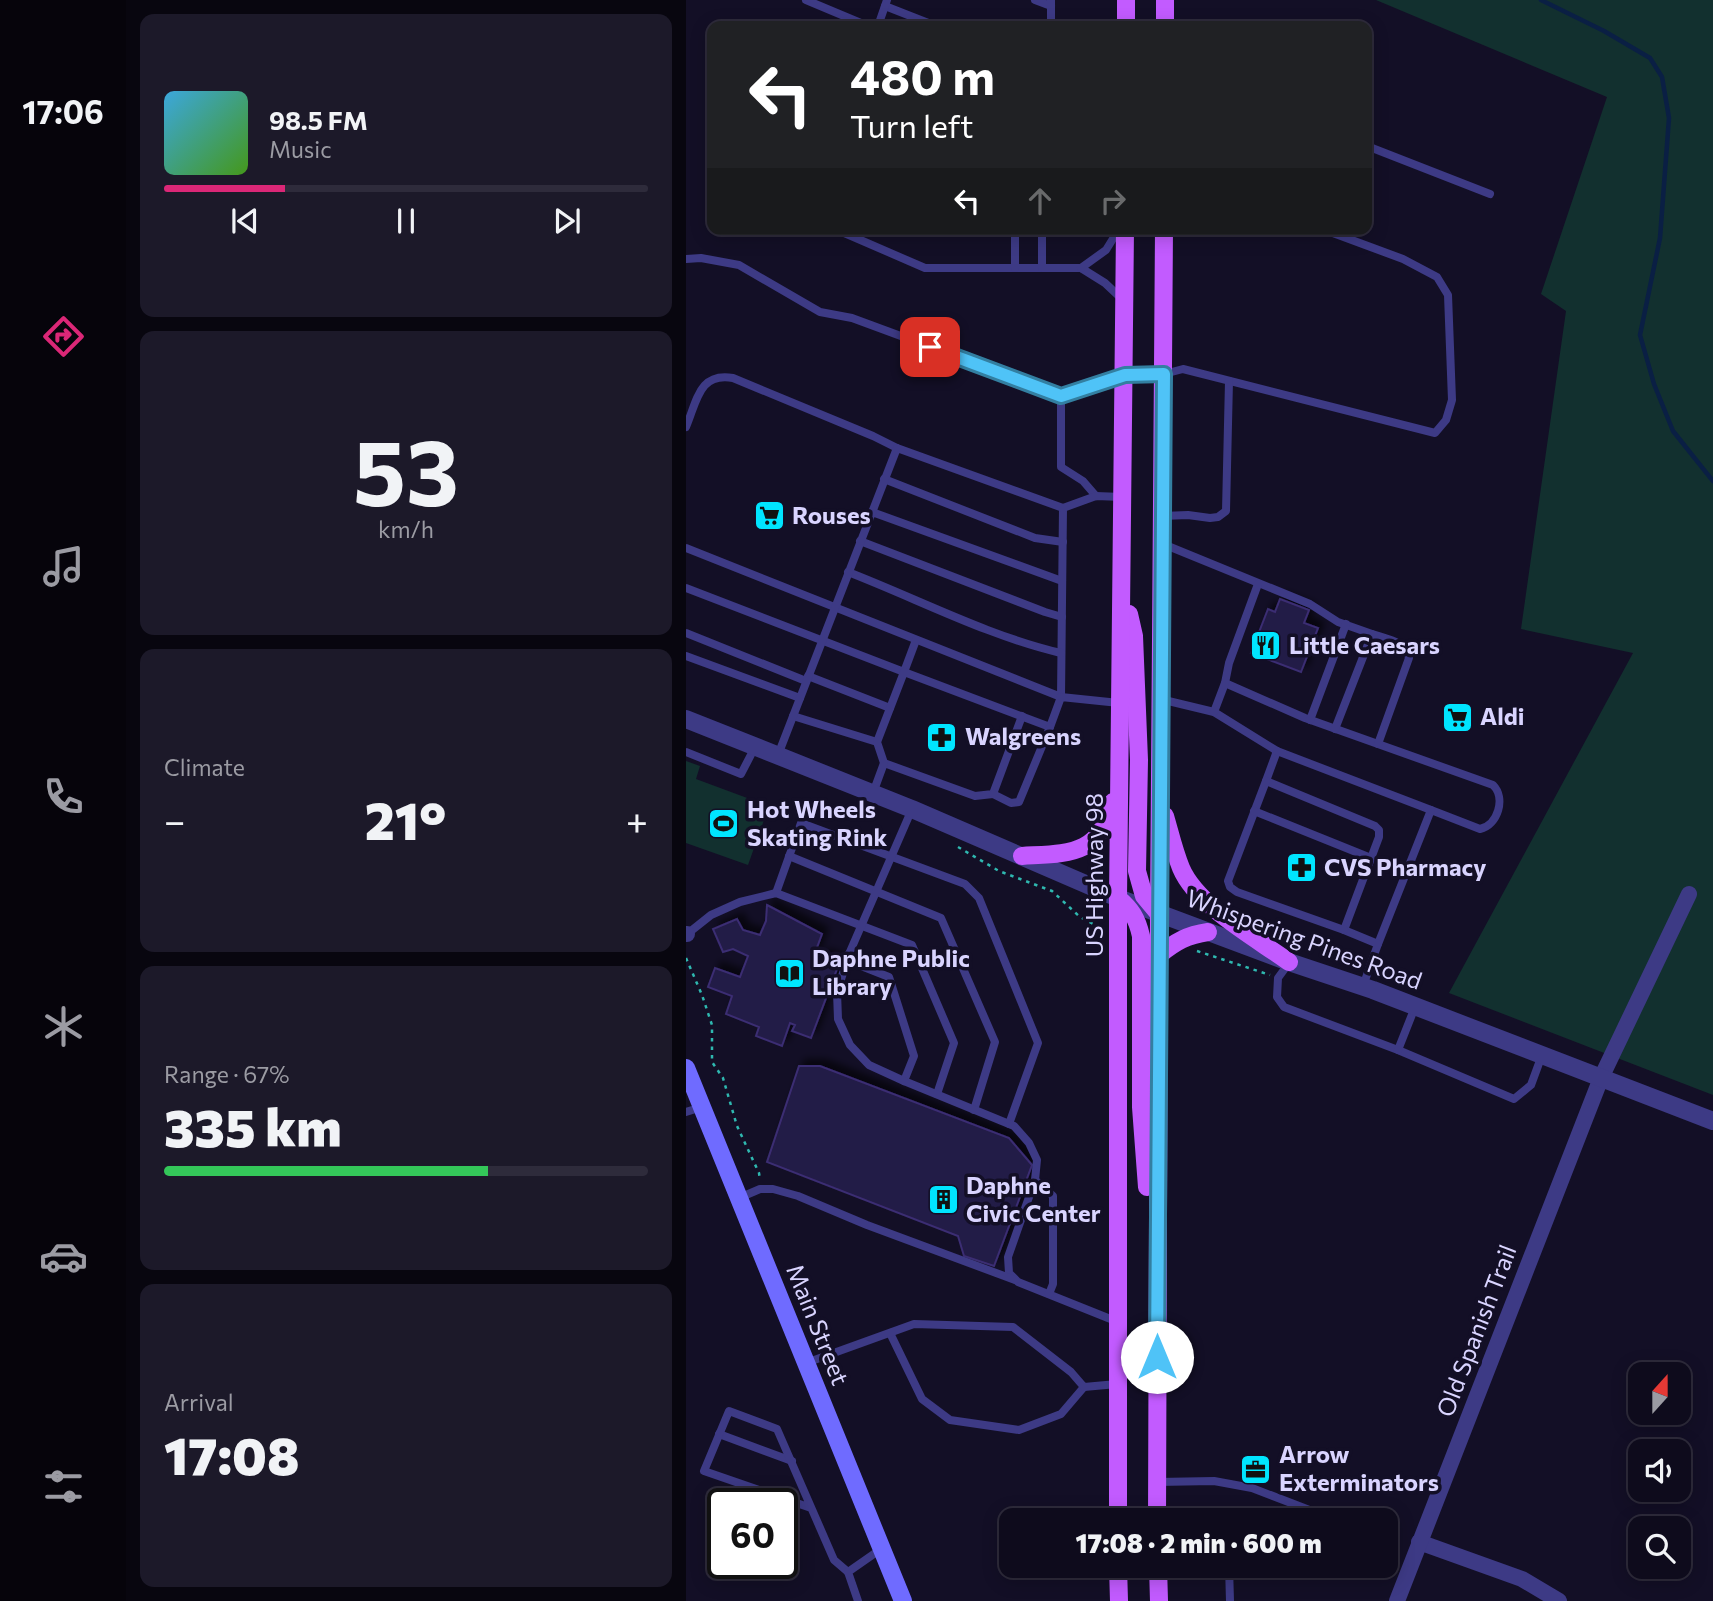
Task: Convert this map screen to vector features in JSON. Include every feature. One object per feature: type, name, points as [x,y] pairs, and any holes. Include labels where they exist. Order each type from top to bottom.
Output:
[{"type":"main road","points":[[1126,0],[1126,21]]},
{"type":"main road","points":[[1165,21],[1166,0]]},
{"type":"main road","name":"US Highway 98","points":[[1118,1508],[1118,898],[1125,235]]},
{"type":"main road","points":[[1157,1508],[1164,235]]},
{"type":"main road","points":[[1122,572],[1133,636],[1139,760],[1137,871],[1144,896],[1159,914]]},
{"type":"main road","points":[[1022,856],[1077,850],[1100,835],[1109,821],[1119,775]]},
{"type":"main road","points":[[1159,799],[1182,870],[1193,886],[1221,915],[1290,962]]},
{"type":"main road","points":[[1118,898],[1131,909],[1141,936],[1141,1107],[1147,1189],[1157,1256]]},
{"type":"main road","points":[[1159,955],[1175,941],[1208,932]]},
{"type":"main road","name":"Main Street","points":[[686,1068],[694,1110],[739,1198],[903,1601]]},
{"type":"main road","points":[[1118,1578],[1119,1601]]},
{"type":"main road","points":[[1158,1578],[1159,1601]]},
{"type":"street","points":[[1125,375],[1164,374]]},
{"type":"street","name":"Whispering Pines Road","points":[[686,719],[912,809],[1118,898],[1363,986],[1713,1121]]},
{"type":"street","name":"Old Spanish Trail","points":[[1397,1601],[1601,1078],[1689,894]]},
{"type":"street","points":[[1419,1542],[1522,1579],[1559,1601]]},
{"type":"lane","points":[[806,0],[823,3],[858,21]]},
{"type":"lane","points":[[1035,0],[1051,3],[1051,21]]},
{"type":"lane","points":[[880,21],[886,3],[925,21]]},
{"type":"lane","points":[[1372,148],[1490,194]]},
{"type":"lane","points":[[849,235],[925,268],[1081,268],[1105,283],[1123,300]]},
{"type":"lane","points":[[1015,235],[1015,268]]},
{"type":"lane","points":[[1042,235],[1042,268]]},
{"type":"lane","points":[[1081,268],[1106,250],[1115,235]]},
{"type":"lane","points":[[1164,374],[1182,369],[1435,433],[1446,420],[1452,400],[1448,295],[1437,277],[1402,259],[1338,235]]},
{"type":"lane","points":[[686,259],[701,258],[739,265],[820,312],[852,318],[1061,396],[1125,375]]},
{"type":"lane","points":[[686,427],[703,387],[712,378],[721,376],[733,378],[897,448],[1063,508],[1097,496],[1122,497]]},
{"type":"lane","points":[[1162,516],[1210,518],[1218,517],[1226,511],[1229,381]]},
{"type":"lane","points":[[1061,396],[1061,467],[1083,481],[1097,496]]},
{"type":"lane","points":[[778,756],[897,448]]},
{"type":"lane","points":[[884,479],[1035,538],[1063,542]]},
{"type":"lane","points":[[884,763],[975,796],[993,794],[1011,803],[1019,802],[1061,697],[1063,508]]},
{"type":"lane","points":[[872,512],[1062,581]]},
{"type":"lane","points":[[860,541],[1062,617]]},
{"type":"lane","points":[[1162,544],[1310,604],[1346,624],[1403,645],[1409,658],[1378,744]]},
{"type":"lane","points":[[686,548],[1061,697],[1120,704]]},
{"type":"lane","points":[[848,572],[960,618],[1043,649],[1062,653]]},
{"type":"lane","points":[[1214,712],[1258,584]]},
{"type":"lane","points":[[686,588],[1050,727]]},
{"type":"lane","points":[[1310,720],[1346,624]]},
{"type":"lane","points":[[686,633],[890,708]]},
{"type":"lane","points":[[1335,729],[1372,634]]},
{"type":"lane","points":[[873,793],[884,763],[877,743],[916,640]]},
{"type":"lane","points":[[686,656],[800,698]]},
{"type":"lane","points":[[1160,699],[1214,712],[1277,751],[1480,829],[1493,823],[1501,800],[1500,792],[1493,785],[1310,720],[1225,683]]},
{"type":"lane","points":[[793,716],[877,743]]},
{"type":"lane","points":[[993,794],[1022,716]]},
{"type":"lane","points":[[686,752],[741,774],[755,747]]},
{"type":"lane","points":[[1277,751],[1228,881],[1230,887],[1237,892],[1378,944]]},
{"type":"lane","points":[[1266,781],[1379,830],[1344,930]]},
{"type":"lane","points":[[912,809],[849,954],[837,992],[838,1019],[850,1045],[869,1065],[1009,1124],[1029,1143],[1037,1160],[1035,1180],[1008,1257],[1009,1273],[1020,1282]]},
{"type":"lane","points":[[1363,986],[1431,810]]},
{"type":"lane","points":[[1254,811],[1371,858]]},
{"type":"lane","points":[[776,892],[802,823],[965,884],[979,898],[1038,1043],[1009,1124]]},
{"type":"lane","points":[[789,856],[941,918],[995,1042],[974,1110]]},
{"type":"lane","points":[[686,934],[710,915],[740,902],[776,892],[912,945],[954,1043],[937,1094]]},
{"type":"lane","points":[[849,954],[851,962],[889,977],[914,1056],[904,1081]]},
{"type":"lane","points":[[1290,962],[1278,978],[1277,997],[1284,1006],[1514,1099],[1531,1085],[1542,1055]]},
{"type":"lane","points":[[1398,1050],[1415,1006]]},
{"type":"lane","points":[[1035,1180],[1053,1196],[1053,1284],[1049,1294]]},
{"type":"lane","points":[[739,1198],[760,1189],[773,1189],[798,1196],[1118,1322]]},
{"type":"lane","points":[[806,1363],[914,1324],[1013,1327],[1072,1372],[1084,1387]]},
{"type":"lane","points":[[890,1333],[922,1399],[950,1420],[1019,1430],[1061,1414],[1084,1387],[1118,1384]]},
{"type":"lane","points":[[811,1508],[704,1471],[729,1411],[777,1429],[834,1560],[848,1572],[858,1601]]},
{"type":"lane","points":[[719,1434],[792,1461]]},
{"type":"lane","points":[[1157,1482],[1214,1481],[1252,1488],[1304,1508]]},
{"type":"lane","points":[[848,1572],[881,1549]]},
{"type":"lane","points":[[1230,1578],[1230,1601]]},
{"type":"path","points":[[686,958],[712,1025],[712,1062],[723,1078],[737,1126],[760,1173],[760,1189]]},
{"type":"green space","points":[[1376,0],[1713,0],[1713,1095],[1449,993],[1633,653],[1521,629],[1566,311],[1541,294],[1607,97]]},
{"type":"green space","name":"Hot Wheels Skating Rink","points":[[686,761],[700,766],[696,779],[769,806],[748,865],[686,843]]},
{"type":"building","points":[[1280,599],[1309,610],[1304,623],[1318,628],[1301,672],[1251,653],[1268,609],[1275,612]]},
{"type":"building","name":"Daphne Public Library","points":[[767,905],[822,934],[812,961],[819,964],[822,955],[840,961],[811,1038],[792,1031],[795,1025],[790,1023],[782,1046],[756,1036],[759,1027],[726,1014],[732,996],[708,987],[715,968],[740,977],[748,956],[733,949],[723,952],[713,929],[737,919],[743,930],[760,935],[766,921]]},
{"type":"building","name":"Daphne Civic Center","points":[[799,1066],[820,1066],[1009,1138],[1032,1165],[994,1266],[964,1256],[958,1236],[767,1162]]},
{"type":"waterway","points":[[1541,0],[1604,31],[1650,58],[1662,77],[1669,118],[1660,238],[1640,335],[1654,384],[1673,431],[1713,481]]},
{"type":"place","name":"Rouses","points":[[769,516]]},
{"type":"place","name":"Little Caesars","points":[[1266,646]]},
{"type":"place","name":"Aldi","points":[[1457,717]]},
{"type":"place","name":"Walgreens","points":[[942,737]]},
{"type":"place","name":"Hot Wheels Skating Rink","points":[[724,824]]},
{"type":"place","name":"CVS Pharmacy","points":[[1301,868]]},
{"type":"place","name":"Daphne Public Library","points":[[789,973]]},
{"type":"place","name":"Daphne Civic Center","points":[[943,1200]]},
{"type":"place","name":"Arrow Exterminators","points":[[1256,1469]]},
{"type":"route","points":[[930,347],[1061,396],[1125,375],[1164,374],[1157,1357]]}]
